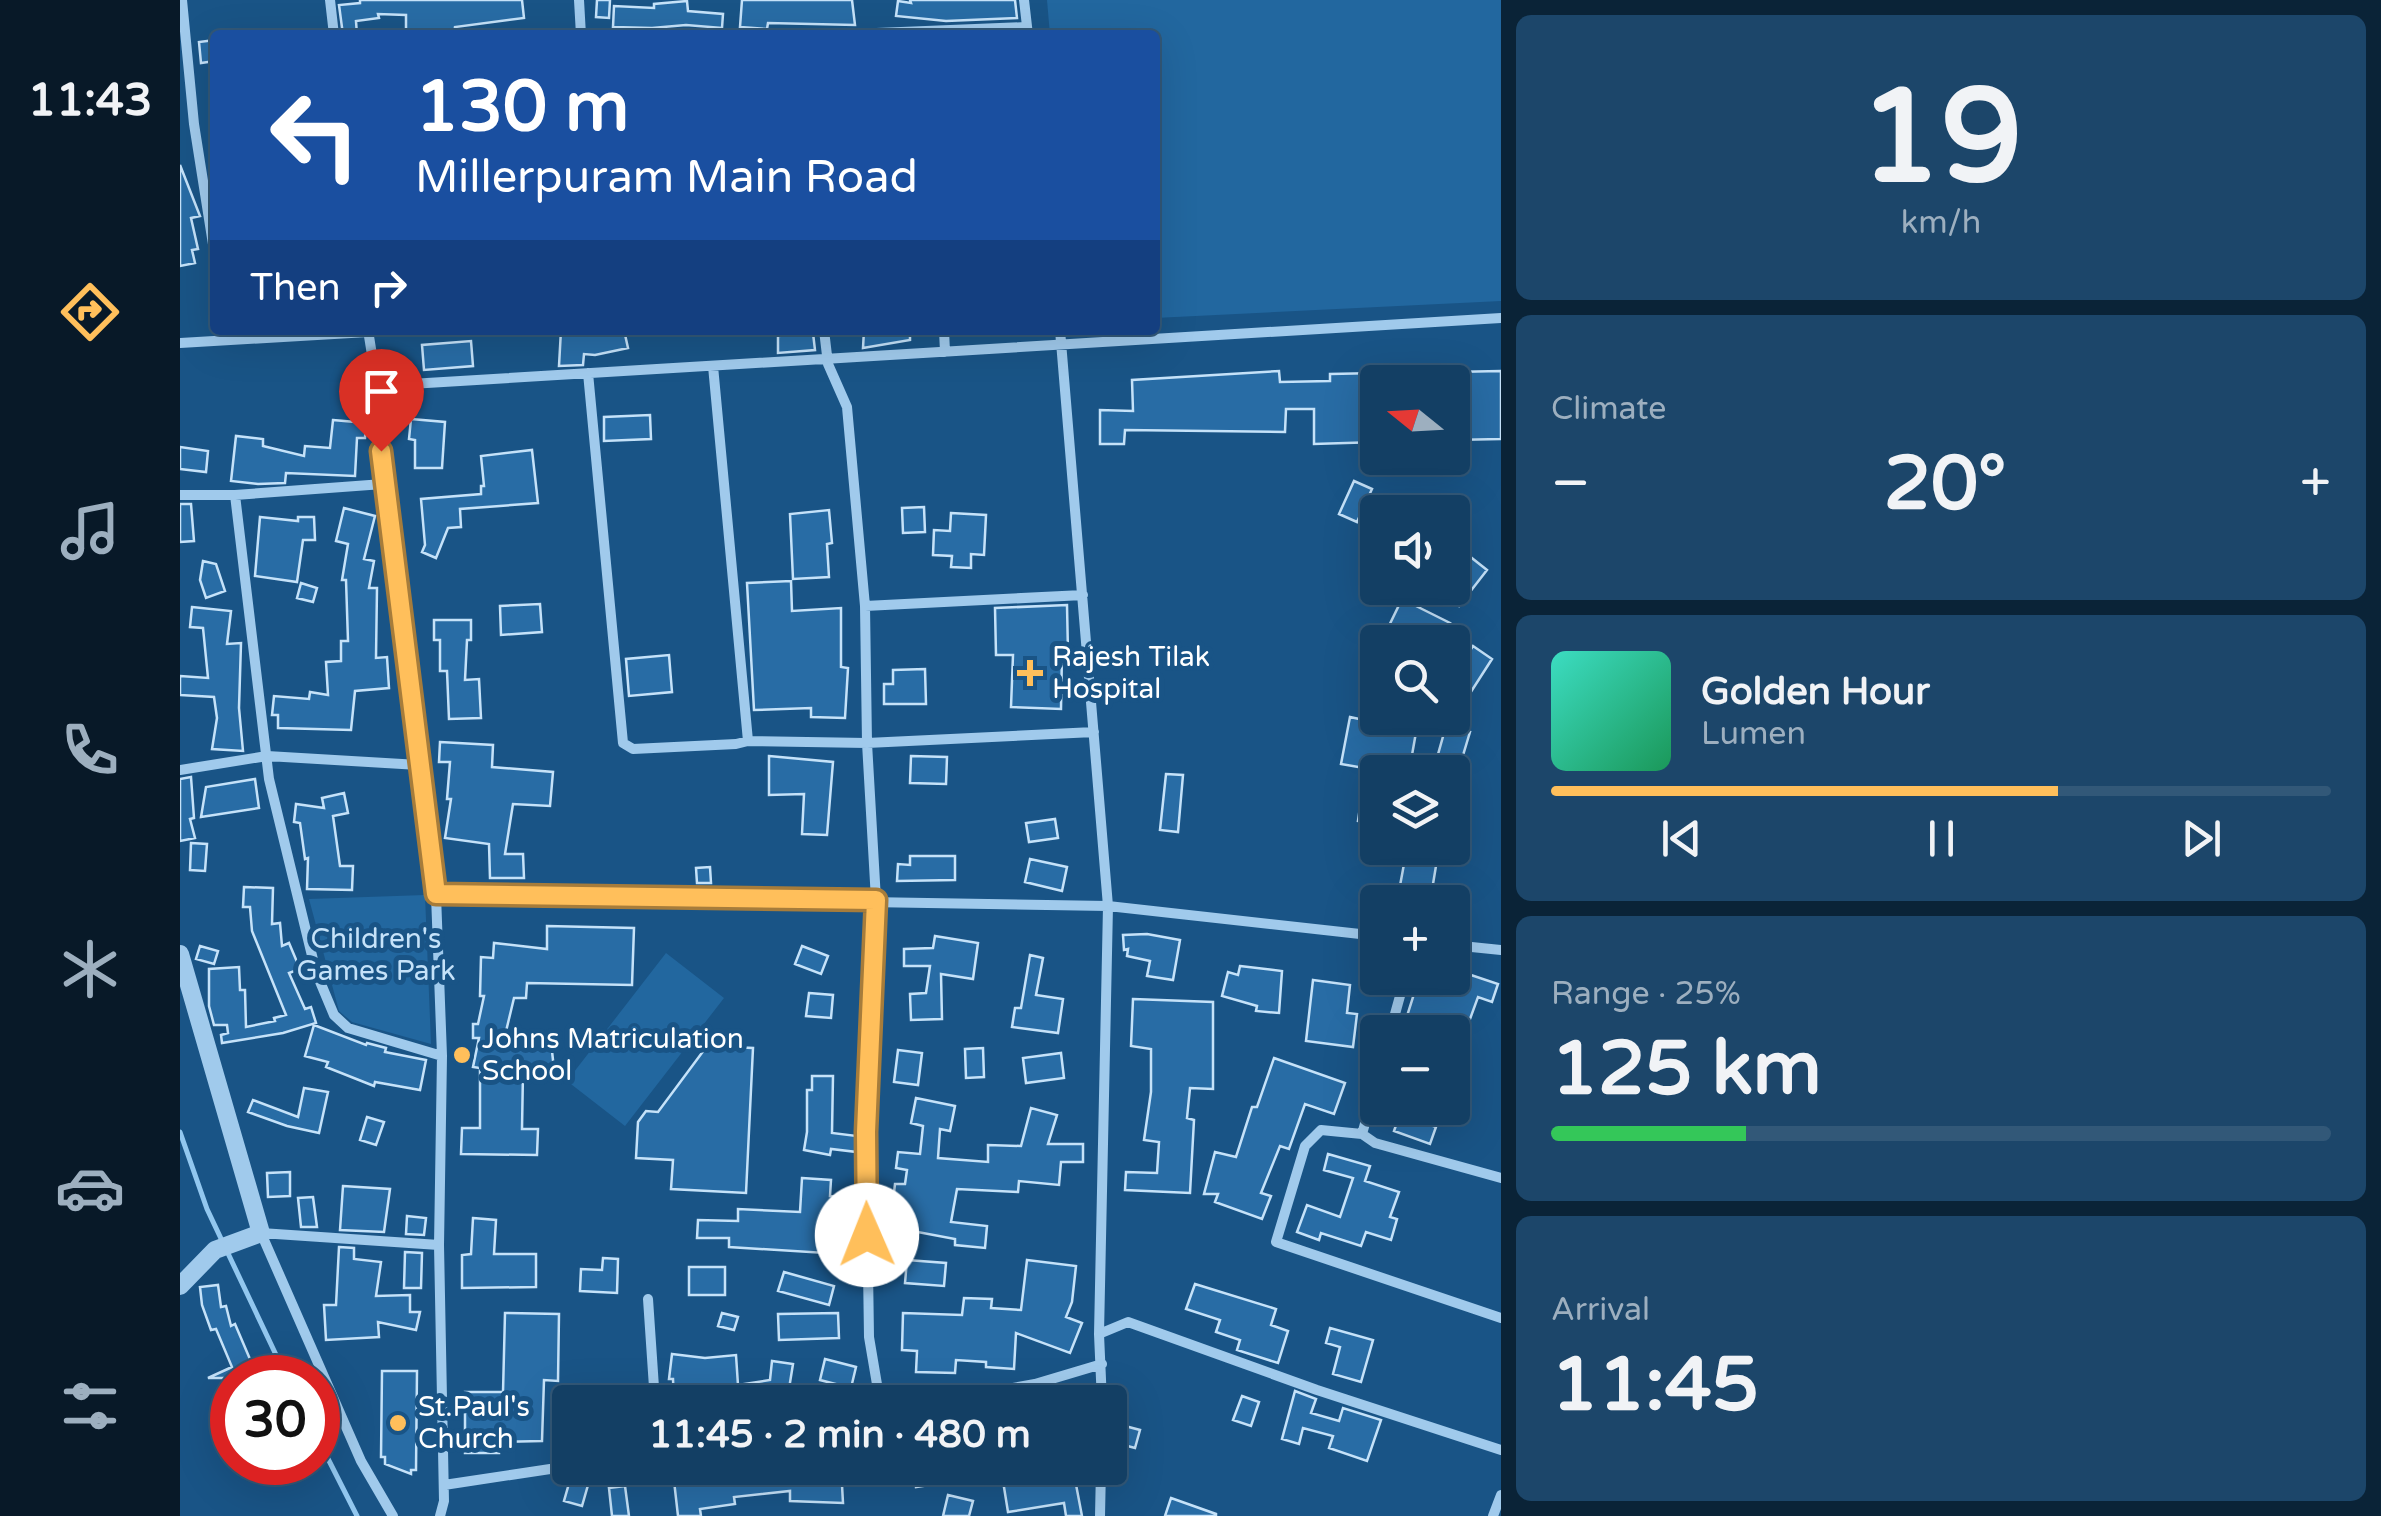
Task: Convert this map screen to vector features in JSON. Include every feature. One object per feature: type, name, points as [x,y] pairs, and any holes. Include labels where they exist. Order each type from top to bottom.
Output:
[{"type":"street","points":[[182,0],[194,124],[210,226]]},
{"type":"street","points":[[330,0],[333,30]]},
{"type":"street","points":[[580,0],[581,30]]},
{"type":"street","points":[[1024,0],[1027,30]]},
{"type":"street","points":[[180,126],[194,124]]},
{"type":"street","points":[[377,386],[1501,318]]},
{"type":"street","points":[[180,343],[227,335]]},
{"type":"street","points":[[369,335],[377,386],[383,484],[436,894],[442,1056],[439,1245],[444,1501],[440,1516]]},
{"type":"street","points":[[825,335],[828,358],[847,407],[864,606],[876,900],[866,1132],[868,1337],[877,1385]]},
{"type":"street","points":[[944,335],[945,352]]},
{"type":"street","points":[[1061,335],[1108,906],[1102,1385]]},
{"type":"street","points":[[713,366],[748,740]]},
{"type":"street","points":[[588,373],[624,743],[632,748],[736,744],[748,740],[867,742],[1094,732]]},
{"type":"street","points":[[180,495],[235,496],[383,484]]},
{"type":"street","points":[[235,496],[269,779],[316,972],[334,1015],[348,1028],[442,1056]]},
{"type":"street","points":[[864,606],[1082,594]]},
{"type":"street","points":[[180,770],[267,756],[419,765]]},
{"type":"street","points":[[436,894],[1108,906],[1360,934]]},
{"type":"street","points":[[1470,947],[1501,950]]},
{"type":"street","points":[[180,954],[261,1233],[361,1462],[393,1516]]},
{"type":"street","points":[[1362,1134],[1365,1125]]},
{"type":"street","points":[[1501,1178],[1375,1143],[1362,1134],[1321,1130],[1305,1146],[1276,1242],[1501,1318]]},
{"type":"street","points":[[180,1286],[223,1247],[261,1233],[439,1245]]},
{"type":"street","points":[[648,1299],[655,1385]]},
{"type":"street","points":[[1100,1334],[1128,1322],[1316,1390],[1501,1450]]},
{"type":"street","points":[[1028,1385],[1102,1364]]},
{"type":"street","points":[[444,1485],[552,1469]]},
{"type":"street","points":[[1100,1516],[1101,1485]]},
{"type":"street","points":[[1493,1516],[1501,1495]]},
{"type":"street","points":[[444,1501],[451,1516]]},
{"type":"green space","points":[[1047,0],[1501,0],[1501,301],[1160,318],[1160,30],[1050,30]]},
{"type":"green space","name":"Children's Games Park","points":[[425,895],[431,1044],[352,1022],[339,1011],[309,899]]},
{"type":"green space","points":[[666,953],[724,998],[625,1126],[567,1081]]},
{"type":"building","points":[[522,0],[524,18],[455,30],[406,30],[406,15],[378,14],[379,18],[356,21],[357,30],[342,30],[339,5]]},
{"type":"building","points":[[597,0],[610,0],[609,18],[596,17]]},
{"type":"building","points":[[742,0],[852,0],[855,25],[768,23],[767,29],[740,27]]},
{"type":"building","points":[[910,0],[1015,0],[1017,18],[946,21],[896,16],[898,1],[911,3]]},
{"type":"building","points":[[687,1],[688,11],[723,14],[722,28],[613,27],[614,6],[654,8],[654,4]]},
{"type":"building","points":[[210,41],[210,62],[201,63],[199,42]]},
{"type":"building","points":[[180,165],[200,216],[191,218],[198,249],[192,250],[195,263],[180,266]]},
{"type":"building","points":[[561,335],[625,335],[628,348],[584,354],[583,365],[559,366]]},
{"type":"building","points":[[813,335],[815,350],[778,353],[778,336]]},
{"type":"building","points":[[864,335],[910,335],[910,340],[863,348]]},
{"type":"building","points":[[471,341],[473,366],[424,370],[422,345]]},
{"type":"building","points":[[1279,371],[1280,382],[1330,381],[1330,374],[1360,373],[1360,443],[1314,444],[1314,409],[1286,409],[1285,432],[1125,430],[1124,444],[1100,444],[1100,410],[1133,411],[1132,380]]},
{"type":"building","points":[[1501,371],[1501,439],[1470,440],[1470,372]]},
{"type":"building","points":[[650,415],[651,439],[604,441],[604,417]]},
{"type":"building","points":[[411,419],[445,422],[442,468],[415,468],[415,440],[409,439]]},
{"type":"building","points":[[333,420],[366,423],[365,438],[357,438],[355,476],[286,473],[285,483],[231,481],[236,436],[263,439],[263,446],[304,456],[305,446],[330,448]]},
{"type":"building","points":[[180,447],[208,451],[206,472],[180,469]]},
{"type":"building","points":[[532,450],[538,503],[460,509],[461,527],[448,528],[436,558],[422,552],[425,545],[421,499],[481,494],[481,456]]},
{"type":"building","points":[[1354,481],[1372,489],[1369,495],[1360,495],[1357,522],[1339,514]]},
{"type":"building","points":[[180,504],[191,504],[194,541],[180,542]]},
{"type":"building","points":[[924,507],[925,532],[903,533],[902,508]]},
{"type":"building","points":[[344,508],[375,516],[364,559],[374,561],[369,588],[377,588],[376,658],[387,657],[389,688],[355,691],[351,730],[278,728],[278,715],[272,715],[274,696],[309,699],[310,692],[328,695],[326,662],[341,661],[341,641],[348,641],[346,580],[342,580],[348,544],[336,541]]},
{"type":"building","points":[[829,510],[829,577],[793,579],[790,514]]},
{"type":"building","points":[[951,513],[986,515],[984,555],[971,554],[971,568],[951,567],[952,556],[933,555],[934,530],[950,531]]},
{"type":"building","points":[[260,517],[298,521],[298,517],[314,517],[315,540],[303,540],[297,582],[255,576]]},
{"type":"building","points":[[1470,557],[1487,570],[1470,592]]},
{"type":"building","points":[[203,561],[216,564],[225,591],[206,598],[200,580]]},
{"type":"building","points":[[791,581],[792,611],[841,608],[841,667],[848,668],[845,718],[811,717],[811,708],[754,710],[747,583]]},
{"type":"building","points":[[301,583],[317,588],[313,602],[297,598]]},
{"type":"building","points":[[540,604],[542,632],[501,635],[500,606]]},
{"type":"building","points":[[1067,605],[1068,653],[1062,653],[1061,709],[1011,707],[1013,655],[996,655],[995,608]]},
{"type":"building","points":[[1399,605],[1414,605],[1450,623],[1449,625],[1389,625]]},
{"type":"building","points":[[192,607],[231,611],[227,644],[241,643],[239,708],[243,751],[212,749],[217,718],[214,697],[180,695],[180,676],[208,678],[203,628],[190,627]]},
{"type":"building","points":[[434,620],[471,620],[465,680],[479,679],[481,718],[449,719],[447,671],[440,671],[440,640],[434,640]]},
{"type":"building","points":[[1473,646],[1492,659],[1470,693]]},
{"type":"building","points":[[669,655],[672,692],[629,696],[626,659]]},
{"type":"building","points":[[925,669],[926,704],[884,704],[884,684],[893,684],[893,670]]},
{"type":"building","points":[[1350,717],[1360,719],[1360,735],[1416,735],[1412,755],[1360,755],[1360,767],[1341,764]]},
{"type":"building","points":[[1443,735],[1469,735],[1463,755],[1438,755]]},
{"type":"building","points":[[440,742],[493,745],[492,767],[553,772],[550,806],[513,804],[505,854],[523,854],[524,878],[490,878],[489,844],[445,838],[451,799],[447,799],[450,762],[439,762]]},
{"type":"building","points":[[769,756],[833,762],[827,835],[802,834],[804,794],[769,795]]},
{"type":"building","points":[[911,756],[947,757],[946,784],[910,783]]},
{"type":"building","points":[[1166,774],[1183,775],[1178,832],[1160,830]]},
{"type":"building","points":[[191,777],[194,818],[190,819],[195,838],[180,841],[180,779]]},
{"type":"building","points":[[255,779],[259,808],[201,817],[206,787]]},
{"type":"building","points":[[344,793],[348,813],[333,816],[340,866],[353,866],[352,890],[307,889],[308,858],[305,859],[300,823],[294,822],[296,804],[324,808],[322,798]]},
{"type":"building","points":[[1055,819],[1058,838],[1029,842],[1026,823]]},
{"type":"building","points":[[191,843],[207,844],[205,871],[190,870]]},
{"type":"building","points":[[910,856],[955,856],[955,880],[897,881],[898,864],[910,865]]},
{"type":"building","points":[[1030,859],[1067,867],[1062,891],[1025,882]]},
{"type":"building","points":[[1404,865],[1436,865],[1433,885],[1400,885]]},
{"type":"building","points":[[710,867],[711,883],[697,883],[696,868]]},
{"type":"building","points":[[244,887],[273,888],[272,924],[280,923],[282,946],[289,943],[300,969],[289,973],[305,1009],[311,1007],[316,1023],[222,1043],[221,1035],[228,1033],[227,1025],[214,1025],[209,1006],[209,969],[239,967],[240,990],[245,990],[246,1027],[286,1015],[252,931],[250,907],[243,907]]},
{"type":"building","points":[[547,926],[634,928],[632,985],[527,983],[526,998],[514,998],[502,1048],[538,1044],[537,1034],[550,1033],[554,1069],[523,1072],[522,1129],[538,1129],[537,1155],[461,1154],[462,1128],[480,1128],[480,1068],[473,1067],[479,1038],[473,1038],[473,1024],[478,1024],[484,996],[480,996],[481,957],[493,958],[494,943],[547,949]]},
{"type":"building","points":[[1147,934],[1180,940],[1173,980],[1147,976],[1150,961],[1127,956],[1123,935]]},
{"type":"building","points":[[935,936],[978,943],[973,979],[941,974],[942,1019],[911,1020],[910,994],[926,993],[930,966],[904,966],[904,949],[933,948]]},
{"type":"building","points":[[200,946],[218,951],[214,964],[196,959]]},
{"type":"building","points":[[802,946],[828,956],[821,974],[795,964]]},
{"type":"building","points":[[1030,955],[1043,958],[1036,995],[1063,999],[1058,1033],[1012,1027],[1015,1008],[1021,1008]]},
{"type":"building","points":[[1240,966],[1282,971],[1279,1013],[1256,1011],[1257,1006],[1222,996],[1228,972],[1238,975]]},
{"type":"building","points":[[1470,975],[1498,984],[1492,1002],[1478,997],[1470,1019],[1470,1015],[1407,1015],[1414,995],[1470,995]]},
{"type":"building","points":[[1313,980],[1350,985],[1347,1013],[1357,1014],[1353,1047],[1306,1041]]},
{"type":"building","points":[[809,993],[833,995],[831,1018],[806,1016]]},
{"type":"building","points":[[1133,999],[1213,1002],[1213,1089],[1190,1088],[1187,1118],[1194,1120],[1190,1193],[1125,1190],[1126,1172],[1157,1173],[1159,1142],[1144,1140],[1151,1092],[1151,1049],[1131,1046]]},
{"type":"building","points":[[314,1025],[366,1045],[386,1048],[385,1052],[426,1060],[420,1090],[375,1082],[374,1086],[326,1067],[328,1062],[305,1056]]},
{"type":"building","points":[[707,1046],[753,1048],[746,1193],[671,1189],[673,1160],[636,1158],[638,1122],[646,1111],[658,1112]]},
{"type":"building","points":[[983,1048],[984,1077],[966,1078],[965,1049]]},
{"type":"building","points":[[898,1050],[922,1053],[918,1085],[894,1082]]},
{"type":"building","points":[[1061,1053],[1064,1078],[1026,1083],[1023,1058]]},
{"type":"building","points":[[1274,1058],[1345,1083],[1334,1114],[1305,1104],[1289,1149],[1280,1146],[1261,1193],[1271,1196],[1262,1219],[1215,1202],[1218,1194],[1204,1194],[1215,1152],[1236,1157]]},
{"type":"building","points":[[812,1076],[833,1076],[832,1133],[857,1136],[857,1152],[831,1149],[830,1155],[804,1150],[807,1090],[812,1090]]},
{"type":"building","points":[[304,1088],[328,1092],[319,1133],[248,1112],[253,1100],[298,1117]]},
{"type":"building","points":[[916,1098],[955,1106],[950,1131],[940,1129],[938,1158],[988,1162],[988,1145],[1021,1146],[1031,1108],[1057,1115],[1048,1144],[1083,1144],[1083,1162],[1061,1162],[1059,1185],[1019,1181],[1018,1192],[957,1189],[951,1222],[987,1226],[985,1248],[955,1245],[955,1239],[907,1230],[909,1221],[889,1221],[889,1201],[893,1201],[895,1184],[905,1184],[907,1170],[896,1168],[898,1152],[920,1154],[923,1126],[911,1123]]},
{"type":"building","points":[[367,1117],[384,1122],[376,1145],[360,1140]]},
{"type":"building","points":[[1396,1125],[1436,1127],[1430,1144],[1394,1131]]},
{"type":"building","points":[[1328,1154],[1370,1166],[1365,1181],[1399,1192],[1390,1217],[1397,1219],[1391,1240],[1366,1232],[1361,1246],[1321,1233],[1319,1240],[1297,1232],[1307,1205],[1340,1217],[1353,1178],[1324,1170]]},
{"type":"building","points":[[290,1172],[290,1196],[268,1197],[267,1173]]},
{"type":"building","points":[[802,1178],[831,1180],[830,1196],[852,1197],[851,1213],[858,1214],[857,1255],[729,1247],[729,1238],[697,1238],[698,1220],[738,1221],[738,1209],[800,1212]]},
{"type":"building","points":[[343,1186],[390,1189],[384,1232],[340,1230]]},
{"type":"building","points":[[313,1197],[317,1227],[301,1227],[298,1198]]},
{"type":"building","points":[[407,1216],[426,1218],[424,1235],[406,1234]]},
{"type":"building","points":[[473,1218],[496,1220],[494,1254],[536,1254],[536,1287],[462,1288],[462,1255],[471,1254]]},
{"type":"building","points":[[339,1247],[354,1248],[354,1259],[381,1262],[376,1296],[410,1295],[410,1312],[420,1312],[416,1330],[378,1322],[379,1337],[326,1340],[324,1305],[336,1305]]},
{"type":"building","points":[[405,1252],[422,1253],[421,1288],[404,1288]]},
{"type":"building","points":[[603,1258],[618,1259],[617,1293],[580,1291],[581,1269],[602,1270]]},
{"type":"building","points":[[907,1260],[946,1263],[944,1286],[905,1283]]},
{"type":"building","points":[[1027,1260],[1076,1266],[1072,1302],[1066,1317],[1082,1323],[1070,1353],[1016,1333],[1014,1369],[956,1360],[955,1373],[916,1372],[917,1351],[902,1350],[903,1313],[962,1315],[964,1298],[992,1299],[991,1308],[1021,1310]]},
{"type":"building","points":[[689,1267],[725,1267],[725,1295],[689,1295]]},
{"type":"building","points":[[784,1272],[834,1286],[829,1305],[778,1291]]},
{"type":"building","points":[[1195,1284],[1276,1309],[1271,1325],[1288,1331],[1278,1363],[1237,1350],[1240,1340],[1216,1332],[1220,1320],[1186,1309]]},
{"type":"building","points":[[218,1285],[221,1307],[226,1306],[231,1326],[235,1324],[248,1355],[227,1355],[216,1329],[211,1330],[200,1287]]},
{"type":"building","points":[[505,1313],[559,1314],[558,1381],[544,1380],[542,1441],[499,1442],[499,1453],[465,1453],[465,1392],[503,1392]]},
{"type":"building","points":[[722,1313],[738,1317],[734,1330],[718,1326]]},
{"type":"building","points":[[838,1313],[839,1338],[779,1340],[778,1314]]},
{"type":"building","points":[[1330,1328],[1373,1340],[1361,1382],[1333,1374],[1340,1347],[1326,1343]]},
{"type":"building","points":[[672,1354],[705,1358],[736,1355],[738,1385],[673,1385],[673,1379],[669,1379]]},
{"type":"building","points":[[825,1359],[856,1367],[852,1385],[820,1380]]},
{"type":"building","points":[[772,1361],[793,1364],[790,1385],[738,1385],[770,1380]]},
{"type":"building","points":[[382,1371],[417,1371],[416,1470],[411,1470],[411,1474],[385,1464],[385,1457],[381,1457]]},
{"type":"building","points":[[1295,1391],[1316,1399],[1311,1413],[1339,1421],[1343,1408],[1381,1420],[1367,1461],[1329,1448],[1333,1436],[1303,1428],[1299,1444],[1282,1439]]},
{"type":"building","points":[[1242,1396],[1259,1402],[1251,1426],[1233,1420]]},
{"type":"building","points":[[1127,1427],[1140,1430],[1135,1448],[1127,1446]]},
{"type":"building","points":[[569,1485],[588,1485],[582,1506],[564,1501]]},
{"type":"building","points":[[674,1485],[842,1485],[843,1503],[790,1501],[790,1491],[734,1497],[735,1504],[700,1509],[701,1516],[678,1516]]},
{"type":"building","points":[[1004,1485],[1076,1485],[1082,1516],[1066,1516],[1064,1503],[1008,1512]]},
{"type":"building","points":[[625,1486],[629,1516],[612,1516],[609,1488]]},
{"type":"building","points":[[948,1495],[973,1501],[969,1516],[943,1516]]},
{"type":"building","points":[[1171,1498],[1216,1514],[1216,1516],[1165,1516]]},
{"type":"waterway","points":[[180,1132],[207,1209],[276,1355]]},
{"type":"waterway","points":[[340,1482],[357,1516]]},
{"type":"place","name":"Rajesh Tilak Hospital","points":[[1030,673]]},
{"type":"place","name":"Johns Matriculation School","points":[[462,1055]]},
{"type":"place","name":"St.Paul's Church","points":[[398,1423]]},
{"type":"route","points":[[381,451],[436,894],[876,900],[866,1132],[867,1235]]}]
